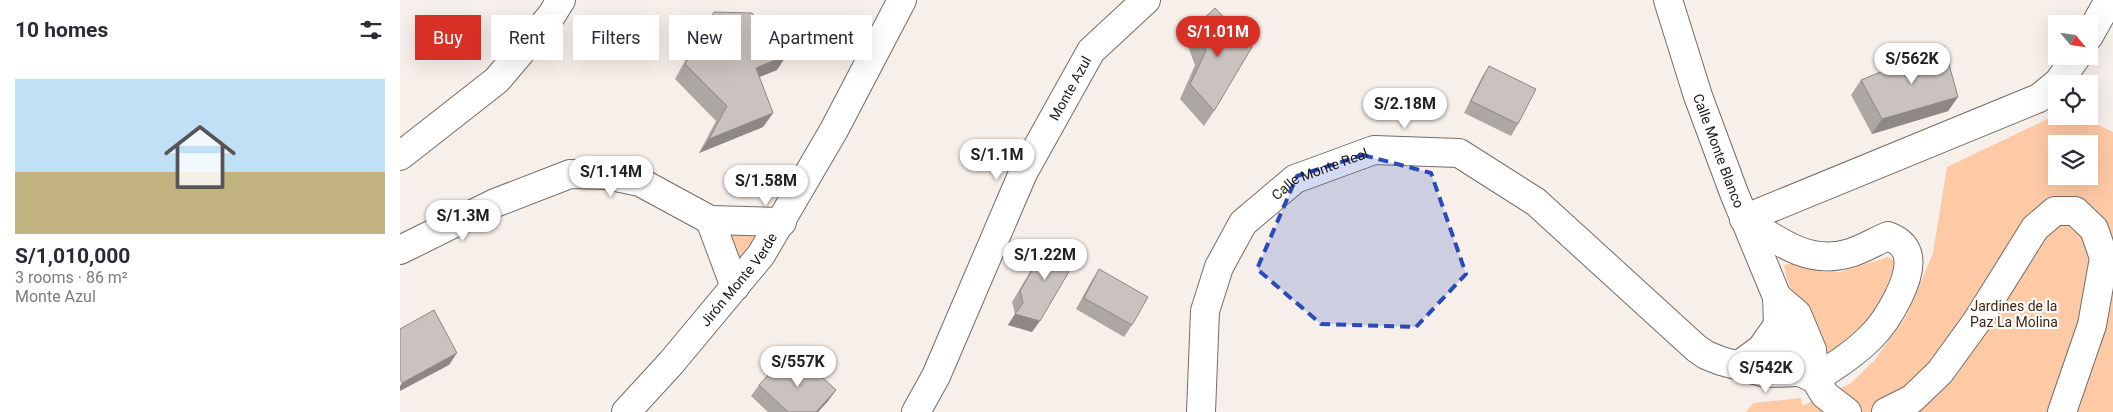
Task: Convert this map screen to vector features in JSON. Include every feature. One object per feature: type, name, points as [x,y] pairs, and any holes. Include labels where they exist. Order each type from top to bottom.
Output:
[{"type":"street","points":[[400,156],[497,80],[551,16],[562,0]]},
{"type":"street","name":"Jirón Monte Verde","points":[[626,412],[671,363],[761,255],[834,130],[902,0]]},
{"type":"street","name":"Monte Azul","points":[[916,412],[936,376],[1024,174],[1091,50],[1146,0]]},
{"type":"street","name":"Calle Monte Blanco","points":[[1668,0],[1698,96],[1744,219],[1777,297],[1778,325],[1792,362],[1825,395],[1847,412]]},
{"type":"street","points":[[2098,20],[2109,0]]},
{"type":"street","points":[[1744,219],[2039,98],[2048,91]]},
{"type":"street","name":"Calle Monte Real","points":[[1201,412],[1205,311],[1218,267],[1243,223],[1295,179],[1374,150],[1459,153],[1536,202],[1706,355],[1766,372],[1808,376]]},
{"type":"street","points":[[404,242],[494,203],[570,174],[606,175],[640,182],[681,202],[710,220],[782,222]]},
{"type":"street","points":[[1886,412],[1912,399],[1940,372],[1977,322],[2035,228],[2055,211],[2076,211],[2094,229],[2104,258],[2092,325],[2062,412]]},
{"type":"street","points":[[1744,219],[1782,243],[1806,255],[1830,257],[1850,253],[1888,236],[1898,240],[1908,254],[1908,274],[1895,303],[1873,335],[1847,359],[1808,376]]},
{"type":"street","points":[[710,220],[735,287]]},
{"type":"street","name":"Calle Monte Blanco","points":[[1777,297],[1797,314],[1812,350],[1808,376]]},
{"type":"street","points":[[1739,365],[1761,349],[1778,325]]},
{"type":"highlighted area","points":[[1363,155],[1431,173],[1466,274],[1416,327],[1321,324],[1257,269],[1297,176]]},
{"type":"green space","name":"Jardines de la Paz La Molina","points":[[2048,119],[2048,125],[2098,125],[2113,132],[2113,412],[1746,412],[1753,403],[1801,398],[1802,406],[1850,384],[1874,361],[1906,317],[1933,253],[1947,167]]},
{"type":"green space","points":[[752,232],[757,240],[742,259],[737,258],[731,237],[734,234]]},
{"type":"green space","points":[[1888,257],[1892,259],[1895,265],[1878,305],[1855,333],[1831,352],[1824,351],[1795,296],[1784,265],[1794,263],[1824,272],[1840,272]]},
{"type":"building","points":[[1215,8],[1252,47],[1214,111],[1190,84],[1206,51],[1196,26]]},
{"type":"building","points":[[714,12],[752,13],[754,15],[751,15],[751,60],[775,60],[756,68],[773,113],[709,139],[727,106],[685,64],[687,60],[741,60],[741,15],[712,15]]},
{"type":"building","points":[[1944,46],[1958,97],[1882,119],[1861,80]]},
{"type":"building","points":[[1489,66],[1536,89],[1518,124],[1471,101]]},
{"type":"building","points":[[1049,241],[1077,258],[1040,321],[1015,314],[1023,303],[1020,291]]},
{"type":"building","points":[[1099,269],[1148,297],[1132,325],[1084,298]]},
{"type":"building","points":[[434,310],[457,353],[402,383],[400,378],[400,329]]},
{"type":"building","points":[[783,359],[796,372],[806,362],[836,390],[816,412],[788,412],[759,385]]}]
